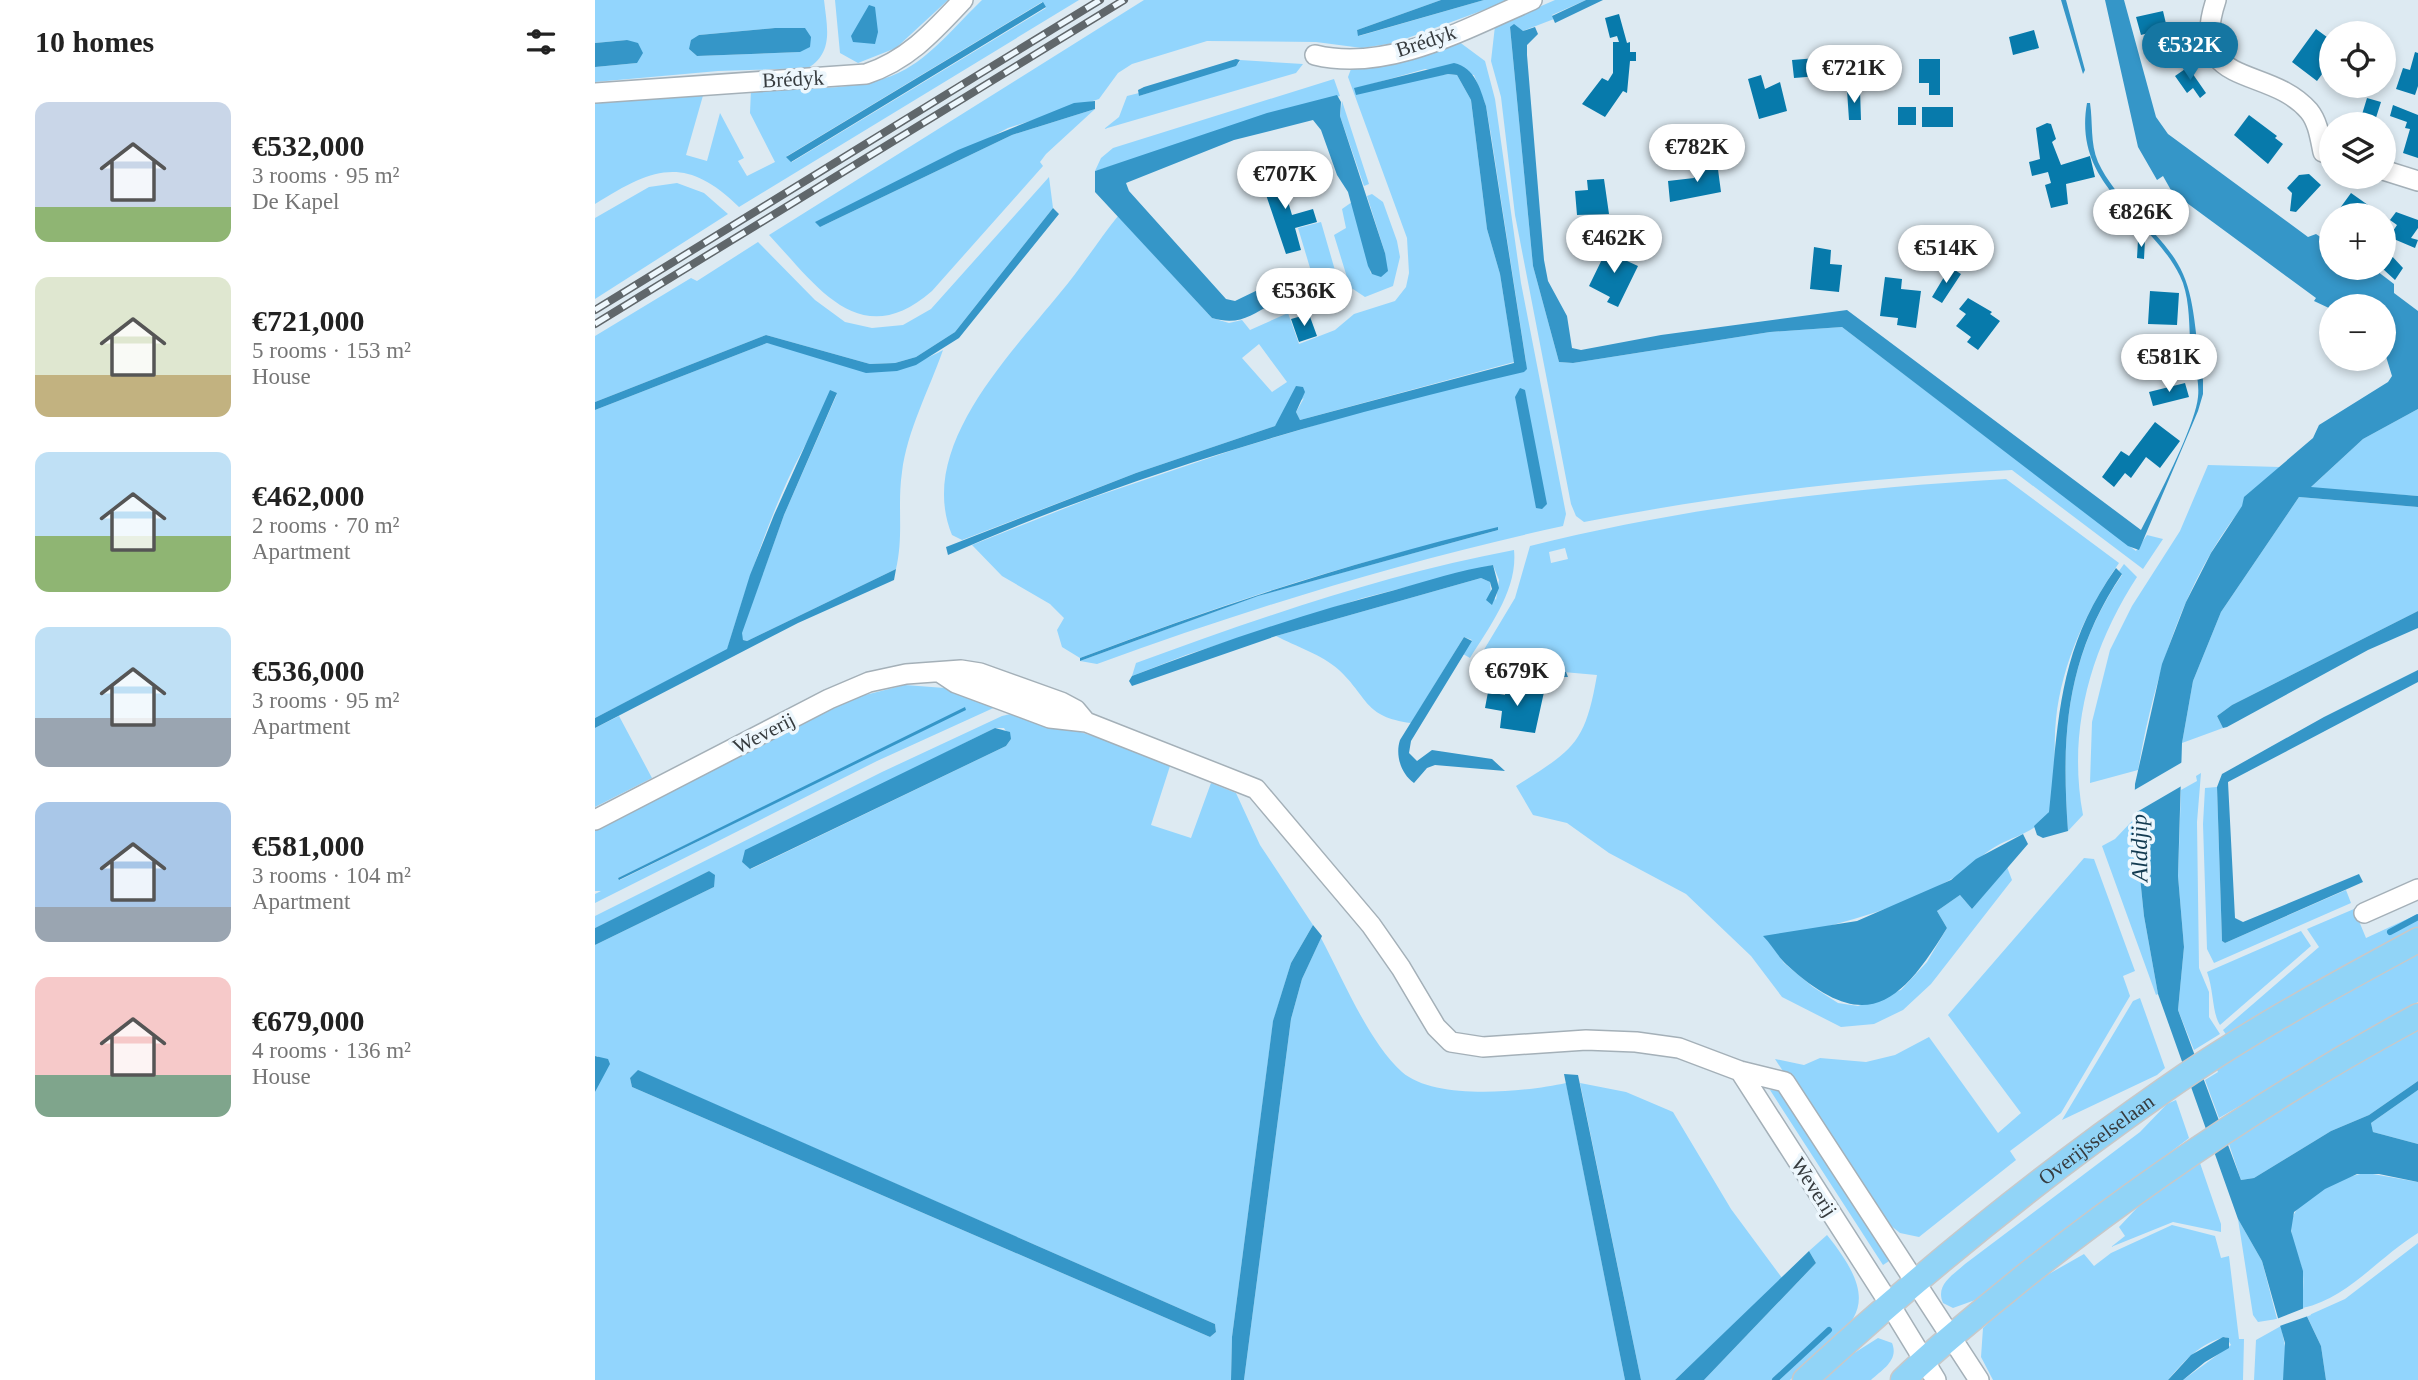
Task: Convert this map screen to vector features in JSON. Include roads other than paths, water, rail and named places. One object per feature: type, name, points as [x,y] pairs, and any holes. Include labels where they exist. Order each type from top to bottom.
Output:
[{"type":"main road","name":"Overijsselselaan","points":[[1805,1380],[1916,1280],[2163,1091],[2213,1058],[2418,940]]},
{"type":"main road","points":[[1903,1380],[1929,1371],[1951,1336],[2079,1233],[2187,1156],[2340,1058],[2418,1016]]},
{"type":"street","name":"Brédyk","points":[[595,93],[866,74],[890,66],[911,53],[963,0]]},
{"type":"street","name":"Brédyk","points":[[1315,55],[1339,59],[1397,52],[1428,44],[1532,0]]},
{"type":"street","points":[[2216,0],[2209,38],[2211,51],[2219,63],[2292,97],[2309,112],[2319,135]]},
{"type":"street","points":[[2396,174],[2418,181]]},
{"type":"street","name":"Weverij","points":[[595,820],[869,682],[906,674],[961,670],[980,673],[1061,702],[1076,710],[1086,722],[1256,789],[1371,925],[1401,968],[1436,1027],[1451,1042],[1483,1047],[1586,1040],[1636,1042],[1679,1048],[1740,1072],[1785,1082],[1979,1380]]},
{"type":"street","points":[[2364,913],[2418,889]]},
{"type":"street","name":"Weverij","points":[[1740,1072],[1889,1303],[1929,1371]]},
{"type":"water","points":[[1441,0],[1484,0],[1358,36],[1357,30]]},
{"type":"water","points":[[1586,0],[1603,0],[1555,23],[1552,16]]},
{"type":"water","points":[[2061,0],[2066,0],[2085,70],[2083,74]]},
{"type":"water","points":[[2105,0],[2124,0],[2156,117],[2168,134],[2308,237],[2316,234],[2319,236],[2319,280],[2389,280],[2394,284],[2395,294],[2319,294],[2319,303],[2314,301],[2316,298],[2172,192],[2163,176],[2157,180],[2138,147]]},
{"type":"water","points":[[1043,2],[1046,7],[791,162],[786,157]]},
{"type":"water","points":[[869,5],[875,7],[878,32],[875,44],[853,42],[851,36]]},
{"type":"water","points":[[1514,24],[1523,31],[1535,27],[1538,34],[1527,45],[1527,55],[1544,260],[1548,281],[1567,316],[1572,348],[1581,350],[1661,335],[1847,310],[2141,530],[2190,426],[2198,397],[2198,382],[2183,283],[2167,255],[2102,179],[2091,157],[2085,132],[2087,103],[2090,103],[2098,162],[2118,193],[2175,259],[2188,286],[2203,380],[2203,394],[2198,411],[2139,550],[2128,546],[1842,327],[1770,332],[1573,363],[1559,362],[1533,266],[1510,27]]},
{"type":"water","points":[[805,28],[811,37],[810,47],[800,52],[697,56],[689,49],[691,40],[699,35]]},
{"type":"water","points":[[627,40],[638,43],[643,53],[637,63],[595,67],[595,43]]},
{"type":"water","points":[[1240,60],[1236,66],[1139,96],[1138,90],[1144,87]]},
{"type":"water","points":[[1454,63],[1472,74],[1486,106],[1527,369],[1524,372],[1377,408],[1232,450],[1088,498],[948,555],[946,547],[1136,473],[1275,426],[1296,386],[1303,387],[1305,392],[1296,412],[1300,420],[1514,363],[1500,274],[1487,229],[1471,100],[1457,75],[1448,74],[1356,95],[1354,88]]},
{"type":"water","points":[[1337,95],[1341,102],[1340,116],[1385,253],[1388,271],[1381,277],[1372,274],[1368,266],[1348,192],[1337,175],[1321,130],[1313,120],[1234,140],[1126,183],[1129,191],[1226,299],[1235,301],[1266,286],[1271,287],[1275,302],[1245,318],[1230,321],[1212,318],[1095,192],[1095,171],[1267,113]]},
{"type":"water","points":[[1095,101],[1095,109],[1012,135],[820,227],[815,222],[958,150],[1074,103]]},
{"type":"water","points":[[1053,208],[1059,214],[959,338],[916,365],[897,371],[866,373],[767,343],[595,410],[595,402],[766,335],[870,364],[895,363],[916,357],[955,332]]},
{"type":"water","name":"Alddjip","points":[[2396,294],[2418,311],[2418,409],[2363,439],[2311,487],[2418,496],[2418,507],[2299,497],[2221,612],[2193,681],[2182,743],[2178,876],[2184,947],[2178,1010],[2241,1180],[2254,1178],[2331,1131],[2369,1115],[2418,1081],[2418,1090],[2371,1123],[2373,1132],[2418,1144],[2418,1182],[2379,1174],[2357,1174],[2325,1189],[2294,1212],[2291,1231],[2303,1271],[2303,1308],[2321,1346],[2326,1380],[2283,1380],[2285,1343],[2262,1261],[2238,1219],[2158,994],[2144,916],[2134,819],[2135,784],[2162,664],[2186,602],[2211,553],[2242,506],[2244,497],[2313,438],[2319,425],[2388,382],[2392,376],[2390,371],[2396,371]]},
{"type":"water","points":[[1520,388],[1525,390],[1547,504],[1542,509],[1536,508],[1515,397]]},
{"type":"water","points":[[830,390],[837,393],[784,515],[742,633],[743,640],[747,641],[896,569],[894,580],[798,623],[595,728],[595,718],[727,649],[750,575]]},
{"type":"water","points":[[1498,527],[1498,530],[1258,596],[1080,661],[1080,658],[1131,639],[1287,586],[1392,554]]},
{"type":"water","points":[[1493,565],[1499,588],[1492,605],[1486,600],[1492,589],[1490,582],[1481,578],[1276,636],[1132,686],[1129,681],[1132,676],[1229,640],[1328,608]]},
{"type":"water","points":[[2116,568],[2122,574],[2103,605],[2089,636],[2078,666],[2071,698],[2066,762],[2068,831],[2043,838],[2037,835],[2034,826],[2049,812],[2059,715],[2072,656],[2082,627]]},
{"type":"water","points":[[2418,611],[2418,628],[2368,650],[2223,728],[2217,716],[2232,705]]},
{"type":"water","points":[[1464,637],[1472,641],[1411,741],[1409,753],[1417,761],[1432,750],[1492,759],[1505,771],[1435,765],[1427,768],[1414,783],[1400,764],[1400,740]]},
{"type":"water","points":[[1503,667],[1566,672],[1568,677],[1502,676],[1500,670]]},
{"type":"water","points":[[2418,670],[2418,682],[2228,782],[2235,918],[2243,922],[2359,874],[2363,882],[2225,943],[2222,941],[2217,787],[2222,774],[2324,717]]},
{"type":"water","points":[[965,707],[966,710],[619,880],[618,878]]},
{"type":"water","points":[[995,728],[1010,732],[1011,739],[1006,746],[750,869],[742,862],[745,850]]},
{"type":"water","points":[[2023,834],[2028,844],[1972,909],[1960,895],[1937,911],[1947,928],[1930,955],[1896,993],[1878,1002],[1859,1005],[1838,1000],[1814,987],[1784,962],[1763,936],[1857,921],[1951,880],[1976,859]]},
{"type":"water","points":[[709,871],[715,875],[714,887],[595,945],[595,928]]},
{"type":"water","points":[[1313,925],[1322,936],[1302,979],[1291,1019],[1244,1380],[1231,1380],[1232,1337],[1273,1021],[1291,963]]},
{"type":"water","points":[[595,1056],[608,1059],[610,1064],[595,1092]]},
{"type":"water","points":[[638,1070],[1215,1324],[1216,1332],[1210,1337],[632,1087],[630,1078]]},
{"type":"water","points":[[1564,1074],[1578,1075],[1641,1380],[1625,1380]]},
{"type":"water","points":[[1809,1251],[1816,1263],[1704,1380],[1675,1380]]},
{"type":"water","points":[[2223,1337],[2229,1338],[2229,1348],[2205,1362],[2183,1380],[2168,1380],[2191,1355]]},
{"type":"waterway","points":[[2390,932],[2418,917]]},
{"type":"waterway","points":[[1775,1380],[1829,1330]]},
{"type":"railway","points":[[595,310],[1100,0]]},
{"type":"railway","points":[[595,324],[1124,0]]}]
